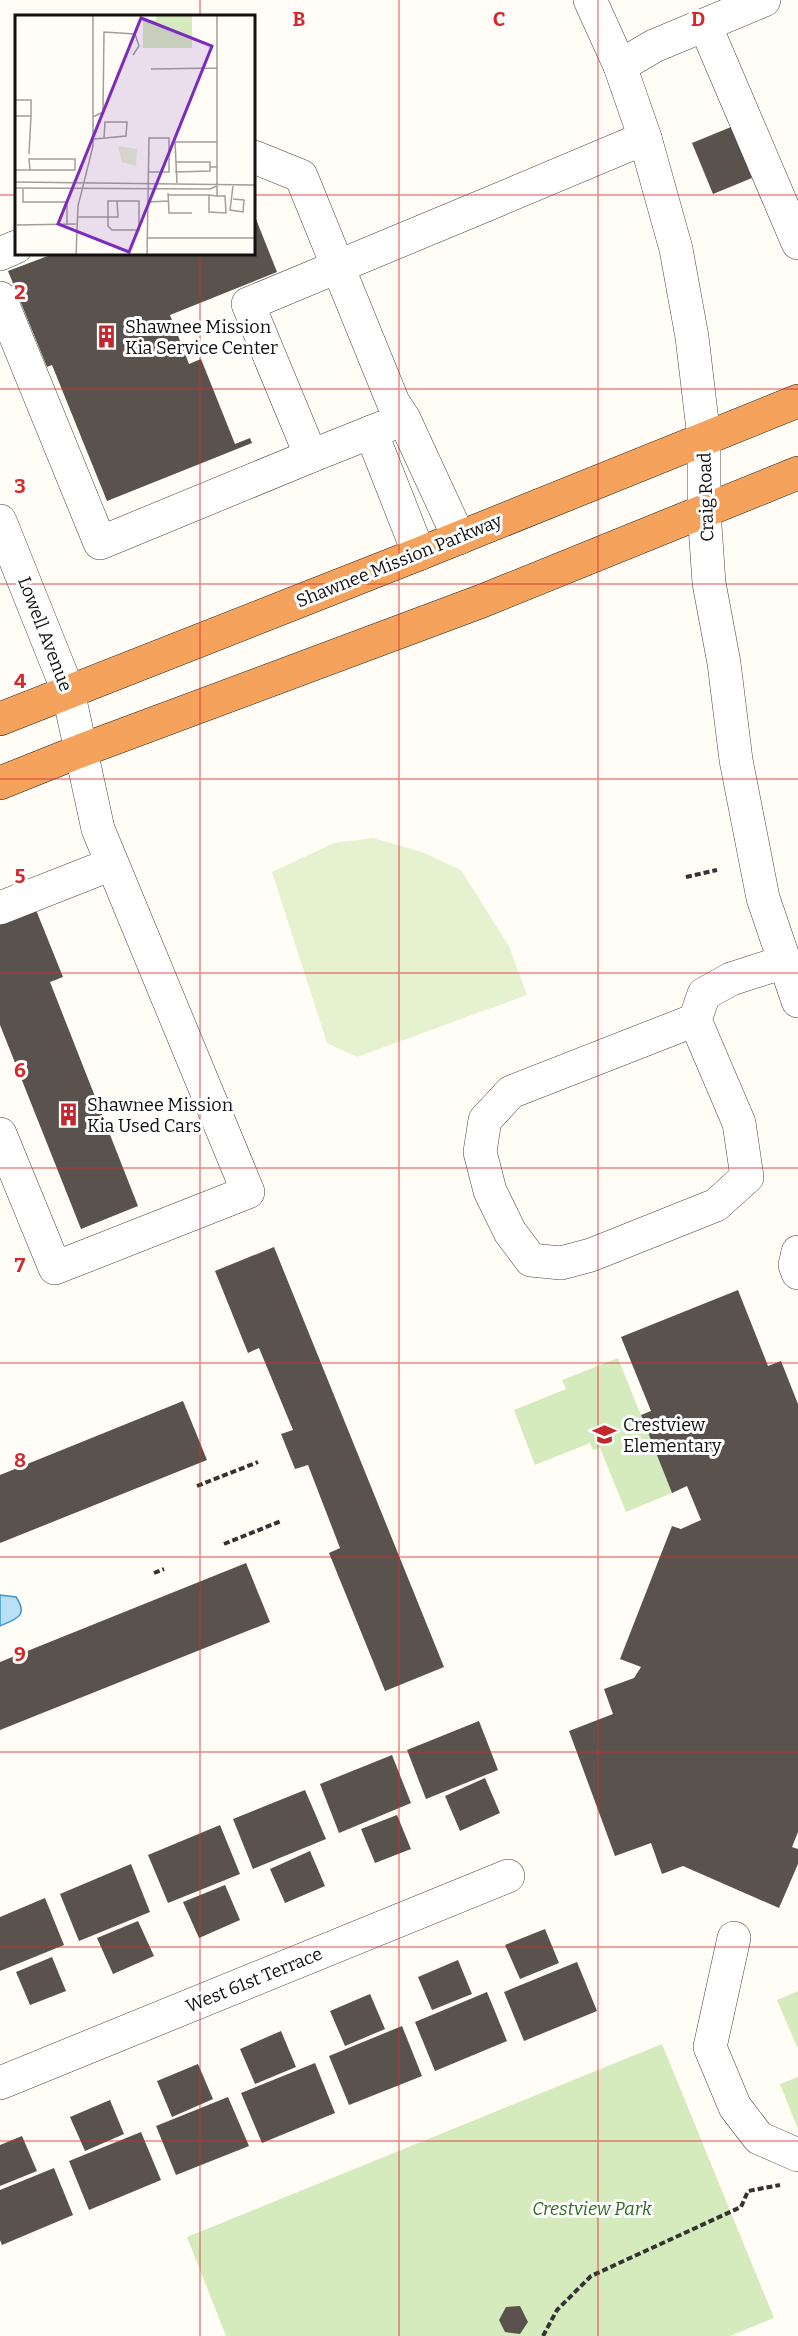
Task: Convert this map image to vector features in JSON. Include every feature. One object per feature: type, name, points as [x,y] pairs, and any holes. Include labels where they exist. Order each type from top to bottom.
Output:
[{"type":"highway","name":"Shawnee Mission Parkway","points":[[0,719],[419,554],[798,401]]},
{"type":"highway","points":[[0,783],[482,600],[798,473]]},
{"type":"street","name":"Craig Road","points":[[590,0],[620,66],[645,138],[676,249],[692,337],[704,438],[704,511],[709,583],[724,663],[736,760],[763,898],[798,1001]]},
{"type":"street","points":[[620,66],[654,46],[764,0]]},
{"type":"street","points":[[705,25],[798,243]]},
{"type":"street","points":[[311,456],[248,304],[645,138]]},
{"type":"street","points":[[255,157],[301,176],[393,402],[404,419],[459,538]]},
{"type":"street","points":[[0,254],[15,247]]},
{"type":"street","points":[[0,298],[11,356],[100,543],[404,419]]},
{"type":"street","points":[[371,432],[419,554]]},
{"type":"street","name":"Lowell Avenue","points":[[0,521],[8,566],[68,691],[98,829],[248,1192],[55,1268],[0,1134]]},
{"type":"street","points":[[0,908],[112,864]]},
{"type":"street","points":[[694,1020],[511,1092],[485,1120],[480,1152],[490,1191],[510,1232],[531,1260],[561,1263],[601,1251],[716,1205],[747,1177],[739,1123],[694,1020],[704,994],[731,979],[784,962]]},
{"type":"street","points":[[798,1252],[795,1266],[798,1273]]},
{"type":"street","name":"West 61st Terrace","points":[[0,2083],[508,1876]]},
{"type":"street","points":[[734,1938],[710,2047],[735,2107],[759,2138],[792,2169]]},
{"type":"path","points":[[686,877],[717,870]]},
{"type":"path","points":[[197,1486],[258,1462]]},
{"type":"path","points":[[224,1544],[281,1521]]},
{"type":"path","points":[[154,1573],[164,1569]]},
{"type":"path","points":[[543,2336],[557,2310],[591,2276],[741,2207],[748,2191],[792,2169]]},
{"type":"green space","points":[[373,838],[422,852],[461,870],[509,946],[527,995],[357,1057],[327,1043],[272,872],[334,843]]},
{"type":"green space","points":[[618,1358],[672,1493],[626,1512],[600,1448],[593,1450],[590,1443],[535,1465],[514,1410],[566,1389],[562,1380]]},
{"type":"green space","points":[[798,1991],[798,2047],[797,2047],[777,2000]]},
{"type":"green space","name":"Crestview Park","points":[[662,2044],[774,2318],[730,2336],[226,2336],[187,2237]]},
{"type":"green space","points":[[798,2077],[798,2129],[780,2084]]},
{"type":"water","points":[[0,1595],[16,1597],[20,1603],[21,1613],[16,1619],[0,1626]]},
{"type":"building","points":[[731,127],[752,178],[713,194],[692,143]]},
{"type":"building","name":"Shawnee Mission Kia Service Center","points":[[255,217],[277,272],[170,315],[189,364],[201,359],[235,444],[250,438],[252,443],[107,501],[52,365],[47,367],[8,271],[50,255],[255,255]]},
{"type":"building","name":"Shawnee Mission Kia Used Cars","points":[[34,905],[63,977],[50,982],[138,1206],[81,1229],[0,1025],[0,919]]},
{"type":"building","points":[[274,1247],[444,1667],[385,1691],[329,1553],[340,1548],[308,1465],[295,1469],[281,1434],[293,1430],[259,1348],[248,1353],[215,1271]]},
{"type":"building","name":"Crestview Elementary","points":[[738,1290],[768,1366],[781,1361],[798,1404],[798,1832],[792,1847],[798,1849],[798,1864],[779,1908],[683,1866],[662,1874],[651,1843],[615,1856],[569,1731],[613,1714],[604,1689],[634,1678],[641,1667],[620,1659],[672,1526],[681,1529],[701,1520],[687,1486],[672,1493],[641,1415],[651,1411],[621,1337]]},
{"type":"building","points":[[183,1401],[207,1460],[0,1543],[0,1475]]},
{"type":"building","points":[[246,1563],[270,1622],[0,1730],[0,1662]]},
{"type":"building","points":[[479,1721],[498,1770],[426,1799],[407,1750]]},
{"type":"building","points":[[392,1755],[411,1803],[339,1833],[320,1784]]},
{"type":"building","points":[[485,1778],[500,1813],[460,1831],[445,1796]]},
{"type":"building","points":[[305,1790],[326,1839],[253,1869],[233,1819]]},
{"type":"building","points":[[397,1815],[411,1849],[375,1863],[361,1829]]},
{"type":"building","points":[[220,1825],[240,1874],[168,1903],[148,1855]]},
{"type":"building","points":[[310,1851],[325,1886],[285,1903],[270,1869]]},
{"type":"building","points":[[131,1864],[150,1912],[79,1941],[60,1894]]},
{"type":"building","points":[[225,1885],[240,1920],[199,1938],[183,1902]]},
{"type":"building","points":[[45,1898],[64,1945],[0,1971],[0,1917]]},
{"type":"building","points":[[138,1921],[154,1956],[113,1974],[97,1938]]},
{"type":"building","points":[[545,1929],[559,1963],[520,1979],[505,1945]]},
{"type":"building","points":[[52,1957],[66,1991],[30,2005],[16,1972]]},
{"type":"building","points":[[458,1960],[472,1994],[432,2010],[418,1977]]},
{"type":"building","points":[[577,1962],[597,2011],[524,2041],[504,1992]]},
{"type":"building","points":[[487,1992],[507,2041],[435,2071],[415,2022]]},
{"type":"building","points":[[370,1994],[385,2029],[345,2046],[330,2011]]},
{"type":"building","points":[[402,2026],[422,2076],[349,2105],[329,2056]]},
{"type":"building","points":[[281,2031],[296,2067],[255,2084],[240,2049]]},
{"type":"building","points":[[315,2063],[335,2113],[262,2143],[241,2093]]},
{"type":"building","points":[[198,2064],[213,2099],[172,2117],[157,2081]]},
{"type":"building","points":[[228,2097],[249,2146],[176,2175],[156,2126]]},
{"type":"building","points":[[110,2100],[124,2134],[85,2151],[70,2117]]},
{"type":"building","points":[[141,2132],[161,2180],[89,2210],[69,2161]]},
{"type":"building","points":[[22,2136],[37,2171],[0,2186],[0,2145]]},
{"type":"building","points":[[54,2168],[73,2215],[2,2245],[0,2240],[0,2190]]},
{"type":"building","points":[[520,2306],[528,2322],[520,2334],[505,2332],[499,2320],[506,2307]]},
{"type":"place","name":"Shawnee Mission Kia Service Center","points":[[107,337]]},
{"type":"place","name":"Shawnee Mission Kia Used Cars","points":[[69,1115]]},
{"type":"place","name":"Crestview Elementary","points":[[605,1435]]}]
